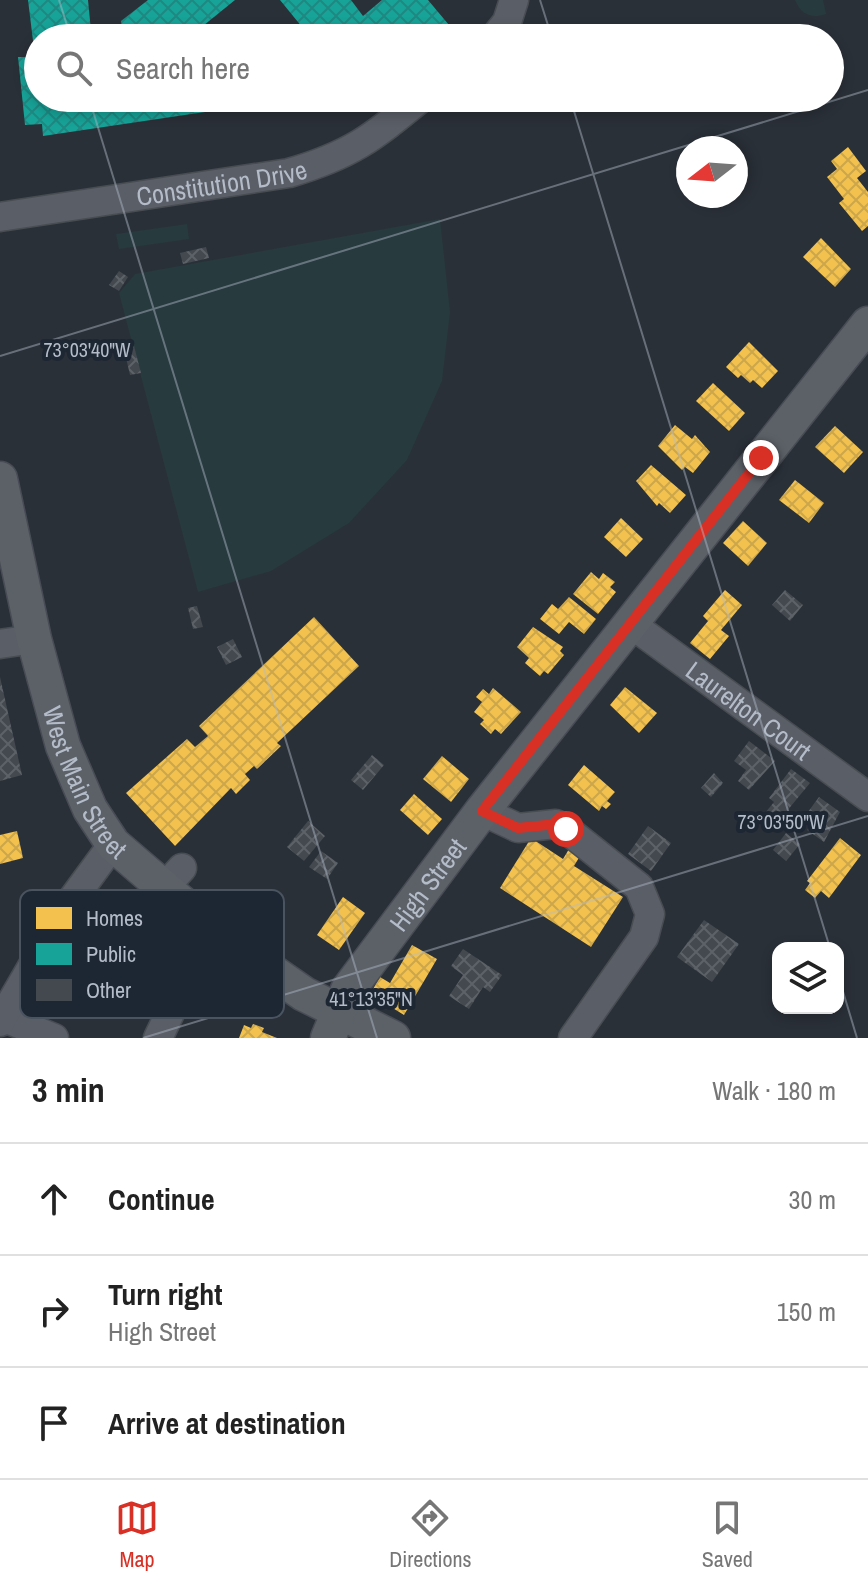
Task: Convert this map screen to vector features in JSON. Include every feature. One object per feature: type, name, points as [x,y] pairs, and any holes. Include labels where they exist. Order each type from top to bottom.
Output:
[{"type":"main road","name":"High Street","points":[[332,1025],[348,990],[482,811],[868,324]]},
{"type":"main road","name":"West Main Street","points":[[0,479],[34,639],[75,779],[113,844],[173,879],[182,890]]},
{"type":"main road","name":"West Main Street","points":[[284,987],[332,1025],[393,1038]]},
{"type":"street","points":[[505,24],[514,0]]},
{"type":"street","name":"Constitution Drive","points":[[0,217],[289,173],[325,163],[359,146],[403,112]]},
{"type":"street","name":"Laurelton Court","points":[[631,624],[868,797]]},
{"type":"street","points":[[0,644],[34,639]]},
{"type":"street","points":[[482,811],[518,828],[556,824],[566,829],[627,875],[645,898],[650,914],[644,937],[573,1038]]},
{"type":"street","points":[[79,890],[113,844]]},
{"type":"street","points":[[20,987],[1,1019],[54,1038]]},
{"type":"street","points":[[158,1038],[168,1018]]},
{"type":"green space","points":[[795,0],[823,0],[826,14],[808,14],[800,9]]},
{"type":"green space","points":[[440,219],[450,312],[442,381],[407,460],[349,523],[271,571],[198,592],[119,293],[135,274]]},
{"type":"green space","points":[[187,224],[189,239],[119,249],[116,234]]},
{"type":"building: Homes","points":[[848,147],[866,171],[857,178],[868,192],[868,226],[862,231],[839,203],[844,199],[827,177],[837,169],[831,161]]},
{"type":"building: Homes","points":[[821,238],[851,269],[835,287],[803,257]]},
{"type":"building: Homes","points":[[749,342],[778,371],[762,388],[741,375],[738,378],[726,367]]},
{"type":"building: Homes","points":[[713,383],[745,413],[729,431],[696,401]]},
{"type":"building: Homes","points":[[675,425],[692,439],[695,435],[710,452],[693,473],[685,467],[682,470],[658,446]]},
{"type":"building: Homes","points":[[835,426],[863,452],[844,473],[815,447]]},
{"type":"building: Homes","points":[[651,465],[686,495],[670,513],[659,503],[657,506],[636,481]]},
{"type":"building: Homes","points":[[795,480],[824,503],[809,523],[779,500]]},
{"type":"building: Homes","points":[[621,518],[643,539],[626,557],[604,537]]},
{"type":"building: Homes","points":[[743,521],[767,543],[748,566],[723,543]]},
{"type":"building: Homes","points":[[591,572],[599,579],[603,573],[615,582],[610,587],[616,592],[598,614],[573,594]]},
{"type":"building: Homes","points":[[725,590],[742,605],[721,630],[729,636],[710,659],[690,643],[708,621],[703,616]]},
{"type":"building: Homes","points":[[569,597],[596,619],[584,634],[569,622],[559,634],[540,619],[552,604],[558,609]]},
{"type":"building: Homes","points":[[314,617],[359,666],[277,743],[281,746],[257,769],[254,766],[245,774],[250,780],[236,794],[231,788],[175,846],[126,793],[187,739],[195,747],[208,736],[199,726]]},
{"type":"building: Homes","points":[[533,627],[563,647],[560,651],[564,655],[548,674],[544,671],[540,676],[525,663],[529,658],[517,647]]},
{"type":"building: Homes","points":[[625,687],[657,713],[639,733],[610,705]]},
{"type":"building: Homes","points":[[493,688],[521,712],[501,734],[495,729],[491,734],[480,724],[484,720],[474,712],[482,702],[476,697],[483,689],[489,694]]},
{"type":"building: Homes","points":[[442,756],[469,779],[451,802],[423,779]]},
{"type":"building: Homes","points":[[584,765],[615,792],[607,801],[611,804],[606,809],[602,806],[599,811],[568,785]]},
{"type":"building: Homes","points":[[414,794],[442,819],[428,835],[400,810]]},
{"type":"building: Homes","points":[[17,831],[23,858],[0,864],[0,835]]},
{"type":"building: Homes","points":[[531,838],[563,859],[569,849],[580,856],[574,866],[623,897],[591,947],[500,888]]},
{"type":"building: Homes","points":[[840,838],[861,855],[829,898],[821,891],[815,898],[805,890],[810,883],[807,881]]},
{"type":"building: Homes","points":[[343,897],[365,913],[339,950],[317,935]]},
{"type":"building: Homes","points":[[412,945],[437,959],[404,1015],[370,994],[380,977],[390,983]]},
{"type":"building: Homes","points":[[253,1024],[277,1038],[239,1038],[244,1025],[251,1028]]},
{"type":"building: Public","points":[[28,0],[88,0],[90,24],[31,24]]},
{"type":"building: Public","points":[[148,0],[235,0],[205,24],[121,24],[121,21]]},
{"type":"building: Public","points":[[280,0],[351,0],[363,16],[382,0],[428,0],[448,24],[300,24]]},
{"type":"building: Public","points":[[18,57],[24,57],[24,112],[205,112],[43,136],[42,124],[25,125]]},
{"type":"building: Other","points":[[206,247],[209,258],[183,264],[180,253]]},
{"type":"building: Other","points":[[119,271],[128,277],[119,291],[109,285]]},
{"type":"building: Other","points":[[134,346],[141,373],[130,375],[124,349]]},
{"type":"building: Other","points":[[785,590],[803,605],[790,621],[772,605]]},
{"type":"building: Other","points":[[197,606],[203,627],[193,629],[188,608]]},
{"type":"building: Other","points":[[233,639],[242,657],[226,665],[217,647]]},
{"type":"building: Other","points":[[0,677],[22,775],[0,781]]},
{"type":"building: Other","points":[[749,741],[775,761],[749,790],[738,781],[746,770],[734,761]]},
{"type":"building: Other","points":[[372,755],[384,765],[363,790],[351,780]]},
{"type":"building: Other","points":[[791,769],[810,783],[777,823],[765,813],[774,802],[769,798]]},
{"type":"building: Other","points":[[714,773],[723,783],[711,797],[701,788]]},
{"type":"building: Other","points":[[819,797],[840,812],[824,842],[807,830],[813,822],[805,816]]},
{"type":"building: Other","points":[[308,821],[325,836],[304,861],[287,847]]},
{"type":"building: Other","points":[[648,826],[671,843],[651,871],[628,854]]},
{"type":"building: Other","points":[[786,833],[800,844],[786,861],[773,850]]},
{"type":"building: Other","points":[[321,851],[338,863],[327,879],[309,867]]},
{"type":"building: Other","points":[[704,920],[739,944],[712,982],[677,957]]},
{"type":"building: Other","points":[[463,949],[502,975],[490,992],[483,987],[469,1009],[449,996],[463,975],[451,966]]},
{"type":"route","points":[[566,829],[556,824],[518,828],[499,822],[482,811],[761,458]]}]
